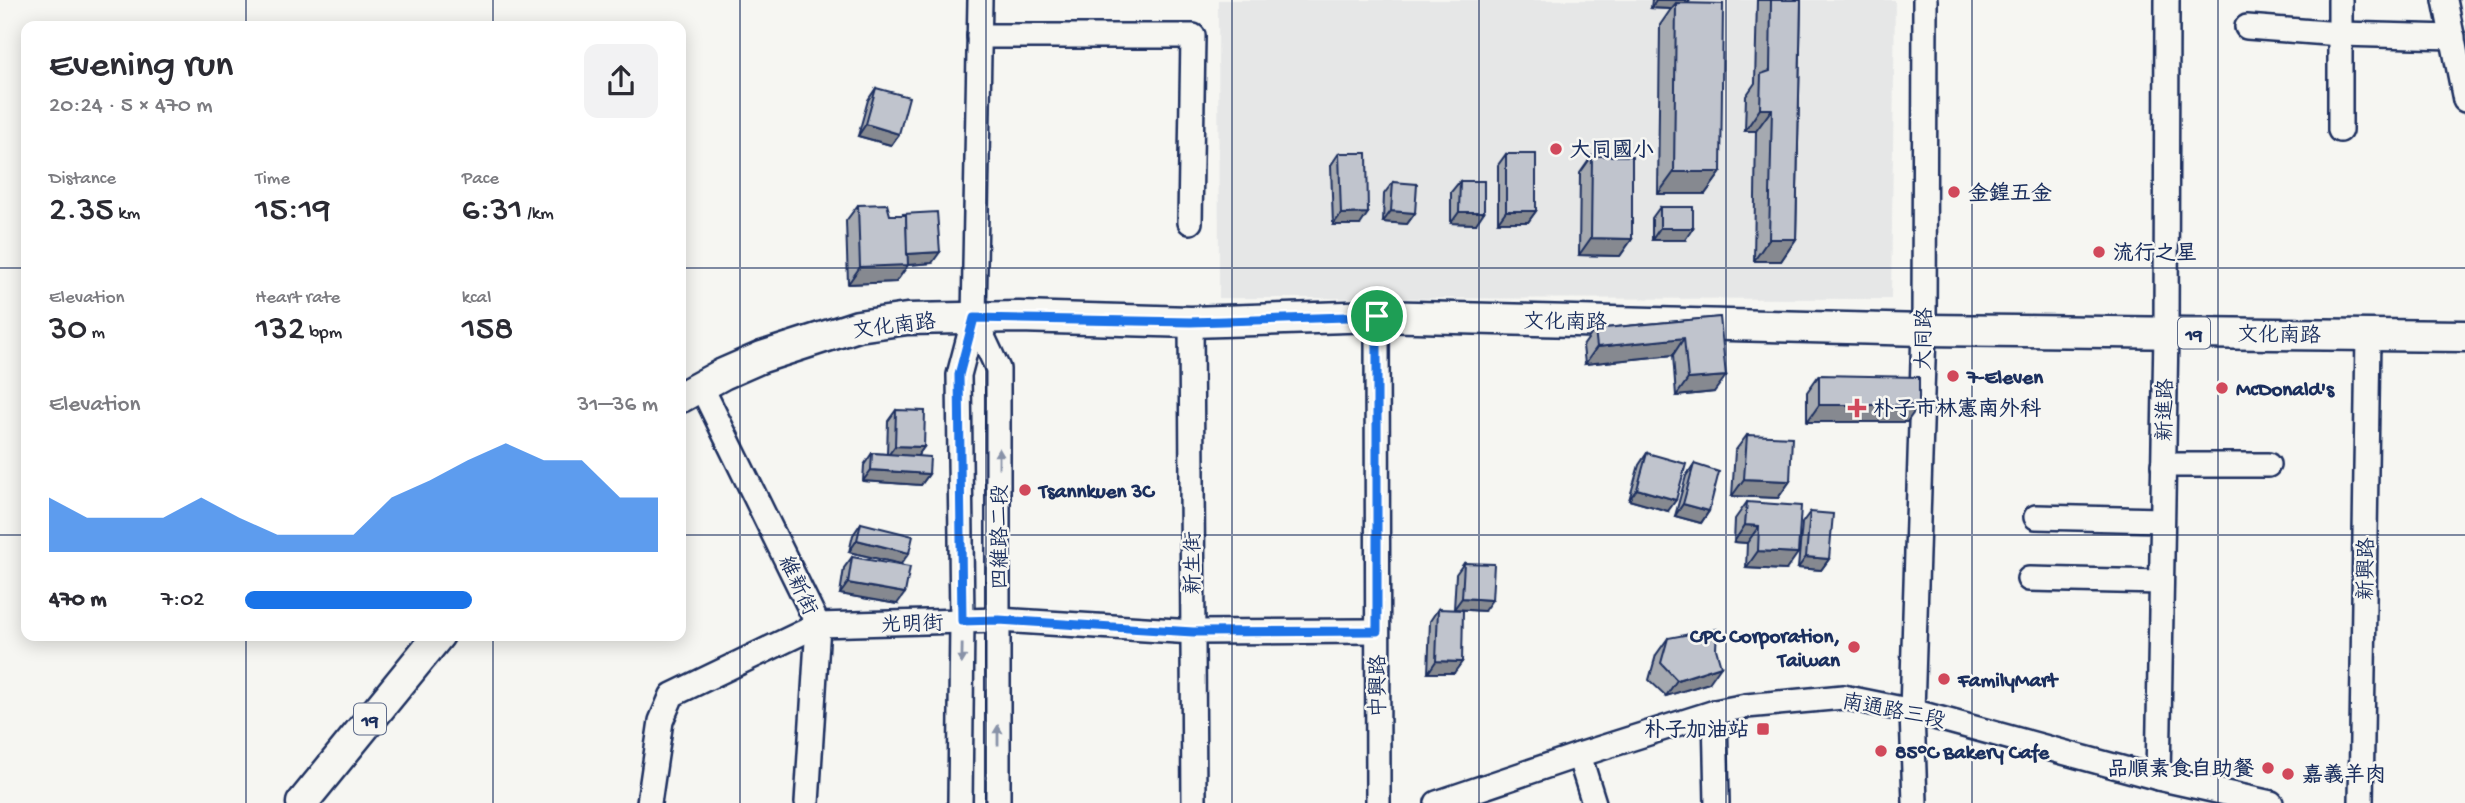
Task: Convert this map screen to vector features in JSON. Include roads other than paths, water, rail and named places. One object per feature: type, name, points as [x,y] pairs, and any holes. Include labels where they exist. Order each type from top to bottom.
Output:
[{"type":"main road","name":"文化南路","points":[[691,391],[762,357],[858,326],[907,319],[1191,322],[1377,316],[1924,330],[2465,336]]},
{"type":"main road","name":"19","points":[[302,803],[434,641]]},
{"type":"street","name":"四維路二段","points":[[960,803],[962,621],[959,375],[974,318],[979,0]]},
{"type":"street","name":"大同路","points":[[1915,803],[1912,711],[1924,330],[1925,0]]},
{"type":"street","name":"新進路","points":[[2158,778],[2166,333],[2167,0]]},
{"type":"street","points":[[2340,0],[2340,130]]},
{"type":"street","points":[[2445,0],[2465,100]]},
{"type":"street","points":[[2247,27],[2340,34],[2452,37]]},
{"type":"street","points":[[979,36],[1193,36],[1190,222]]},
{"type":"street","name":"中興路","points":[[1377,316],[1378,803]]},
{"type":"street","name":"四維路二段","points":[[974,318],[998,369],[998,803]]},
{"type":"street","name":"新生街","points":[[1191,322],[1195,803]]},
{"type":"street","name":"新興路","points":[[2361,803],[2368,335]]},
{"type":"street","name":"維新街","points":[[691,391],[818,625],[807,803]]},
{"type":"street","points":[[2163,466],[2268,465]]},
{"type":"street","points":[[2036,517],[2162,520]]},
{"type":"street","points":[[2029,579],[2161,582]]},
{"type":"street","name":"光明街","points":[[649,803],[662,721],[672,695],[818,625],[999,620],[1193,632],[1377,631]]},
{"type":"street","name":"南通路三段","points":[[1437,803],[1715,712],[1758,704],[1843,697],[1912,711],[2158,778],[2272,803]]},
{"type":"street","points":[[1715,712],[1717,803]]},
{"type":"street","points":[[1579,755],[1594,803]]},
{"type":"place","name":"大同國小","points":[[1556,149]]},
{"type":"place","name":"金鍠五金","points":[[1954,192]]},
{"type":"place","name":"流行之星","points":[[2099,252]]},
{"type":"place","name":"7-Eleven","points":[[1953,376]]},
{"type":"place","name":"McDonald's","points":[[2222,388]]},
{"type":"place","name":"朴子市林憲南外科","points":[[1857,408]]},
{"type":"place","name":"Tsannkuen 3C","points":[[1025,490]]},
{"type":"place","name":"CPC Corporation, Taiwan","points":[[1854,647]]},
{"type":"place","name":"FamilyMart","points":[[1944,679]]},
{"type":"place","name":"朴子加油站","points":[[1763,729]]},
{"type":"place","name":"85°C Bakery Cafe","points":[[1881,751]]},
{"type":"place","name":"品順素食自助餐","points":[[2268,768]]},
{"type":"place","name":"嘉義羊肉","points":[[2288,774]]}]
